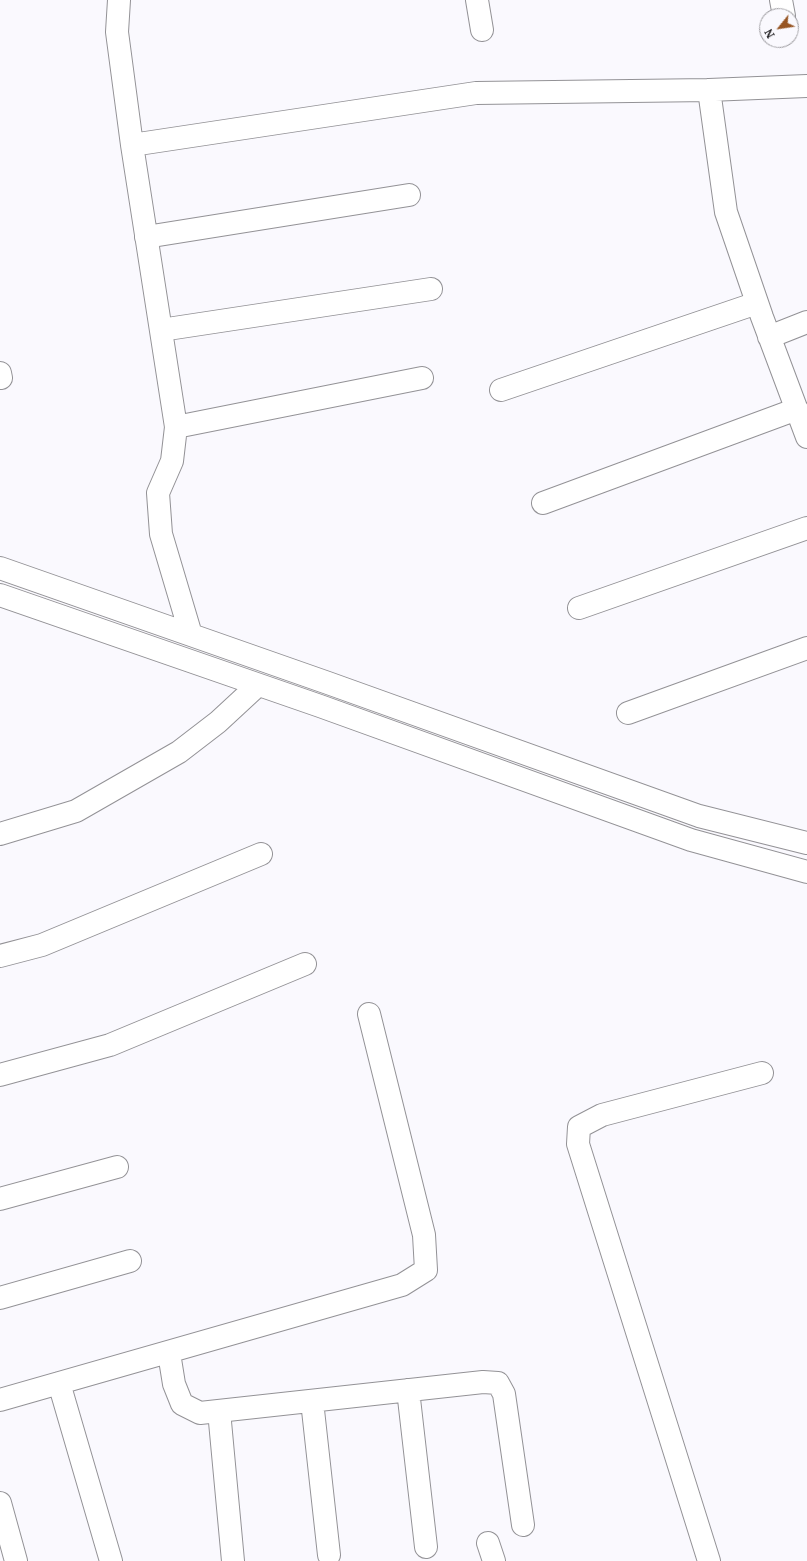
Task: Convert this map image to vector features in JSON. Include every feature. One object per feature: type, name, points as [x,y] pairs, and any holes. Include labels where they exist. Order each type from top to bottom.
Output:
[{"type":"street","points":[[119,0],[117,32],[132,145],[176,427],[172,460],[158,493],[161,534],[191,635]]},
{"type":"street","points":[[477,0],[482,30]]},
{"type":"street","points":[[132,145],[476,93],[709,90],[807,86]]},
{"type":"street","points":[[709,90],[726,212],[769,337],[798,399],[807,437]]},
{"type":"street","points":[[146,237],[409,195]]},
{"type":"street","points":[[161,330],[431,289]]},
{"type":"street","points":[[502,390],[757,303]]},
{"type":"street","points":[[769,337],[807,322]]},
{"type":"street","points":[[176,427],[422,378]]},
{"type":"street","points":[[543,503],[798,399]]},
{"type":"street","points":[[579,608],[807,528]]},
{"type":"street","points":[[0,568],[328,682],[699,816],[807,844]]},
{"type":"street","points":[[0,595],[258,685],[691,840],[807,872]]},
{"type":"street","points":[[628,713],[807,648]]},
{"type":"street","points":[[0,834],[76,811],[179,752],[218,722],[258,685]]},
{"type":"street","points":[[0,956],[42,945],[261,854]]},
{"type":"street","points":[[0,1075],[110,1045],[305,964]]},
{"type":"street","points":[[0,1400],[402,1285],[426,1270],[424,1236],[369,1014]]},
{"type":"street","points":[[709,1561],[578,1144],[579,1127],[602,1115],[762,1073]]},
{"type":"street","points":[[0,1199],[117,1167]]},
{"type":"street","points":[[0,1298],[130,1261]]},
{"type":"street","points":[[169,1352],[174,1384],[182,1404],[200,1413],[483,1382],[498,1383],[504,1394],[523,1526]]},
{"type":"street","points":[[59,1383],[111,1561]]},
{"type":"street","points":[[408,1390],[426,1547]]},
{"type":"street","points":[[312,1401],[329,1555]]},
{"type":"street","points":[[219,1411],[233,1561]]},
{"type":"street","points":[[0,1503],[16,1561]]}]
